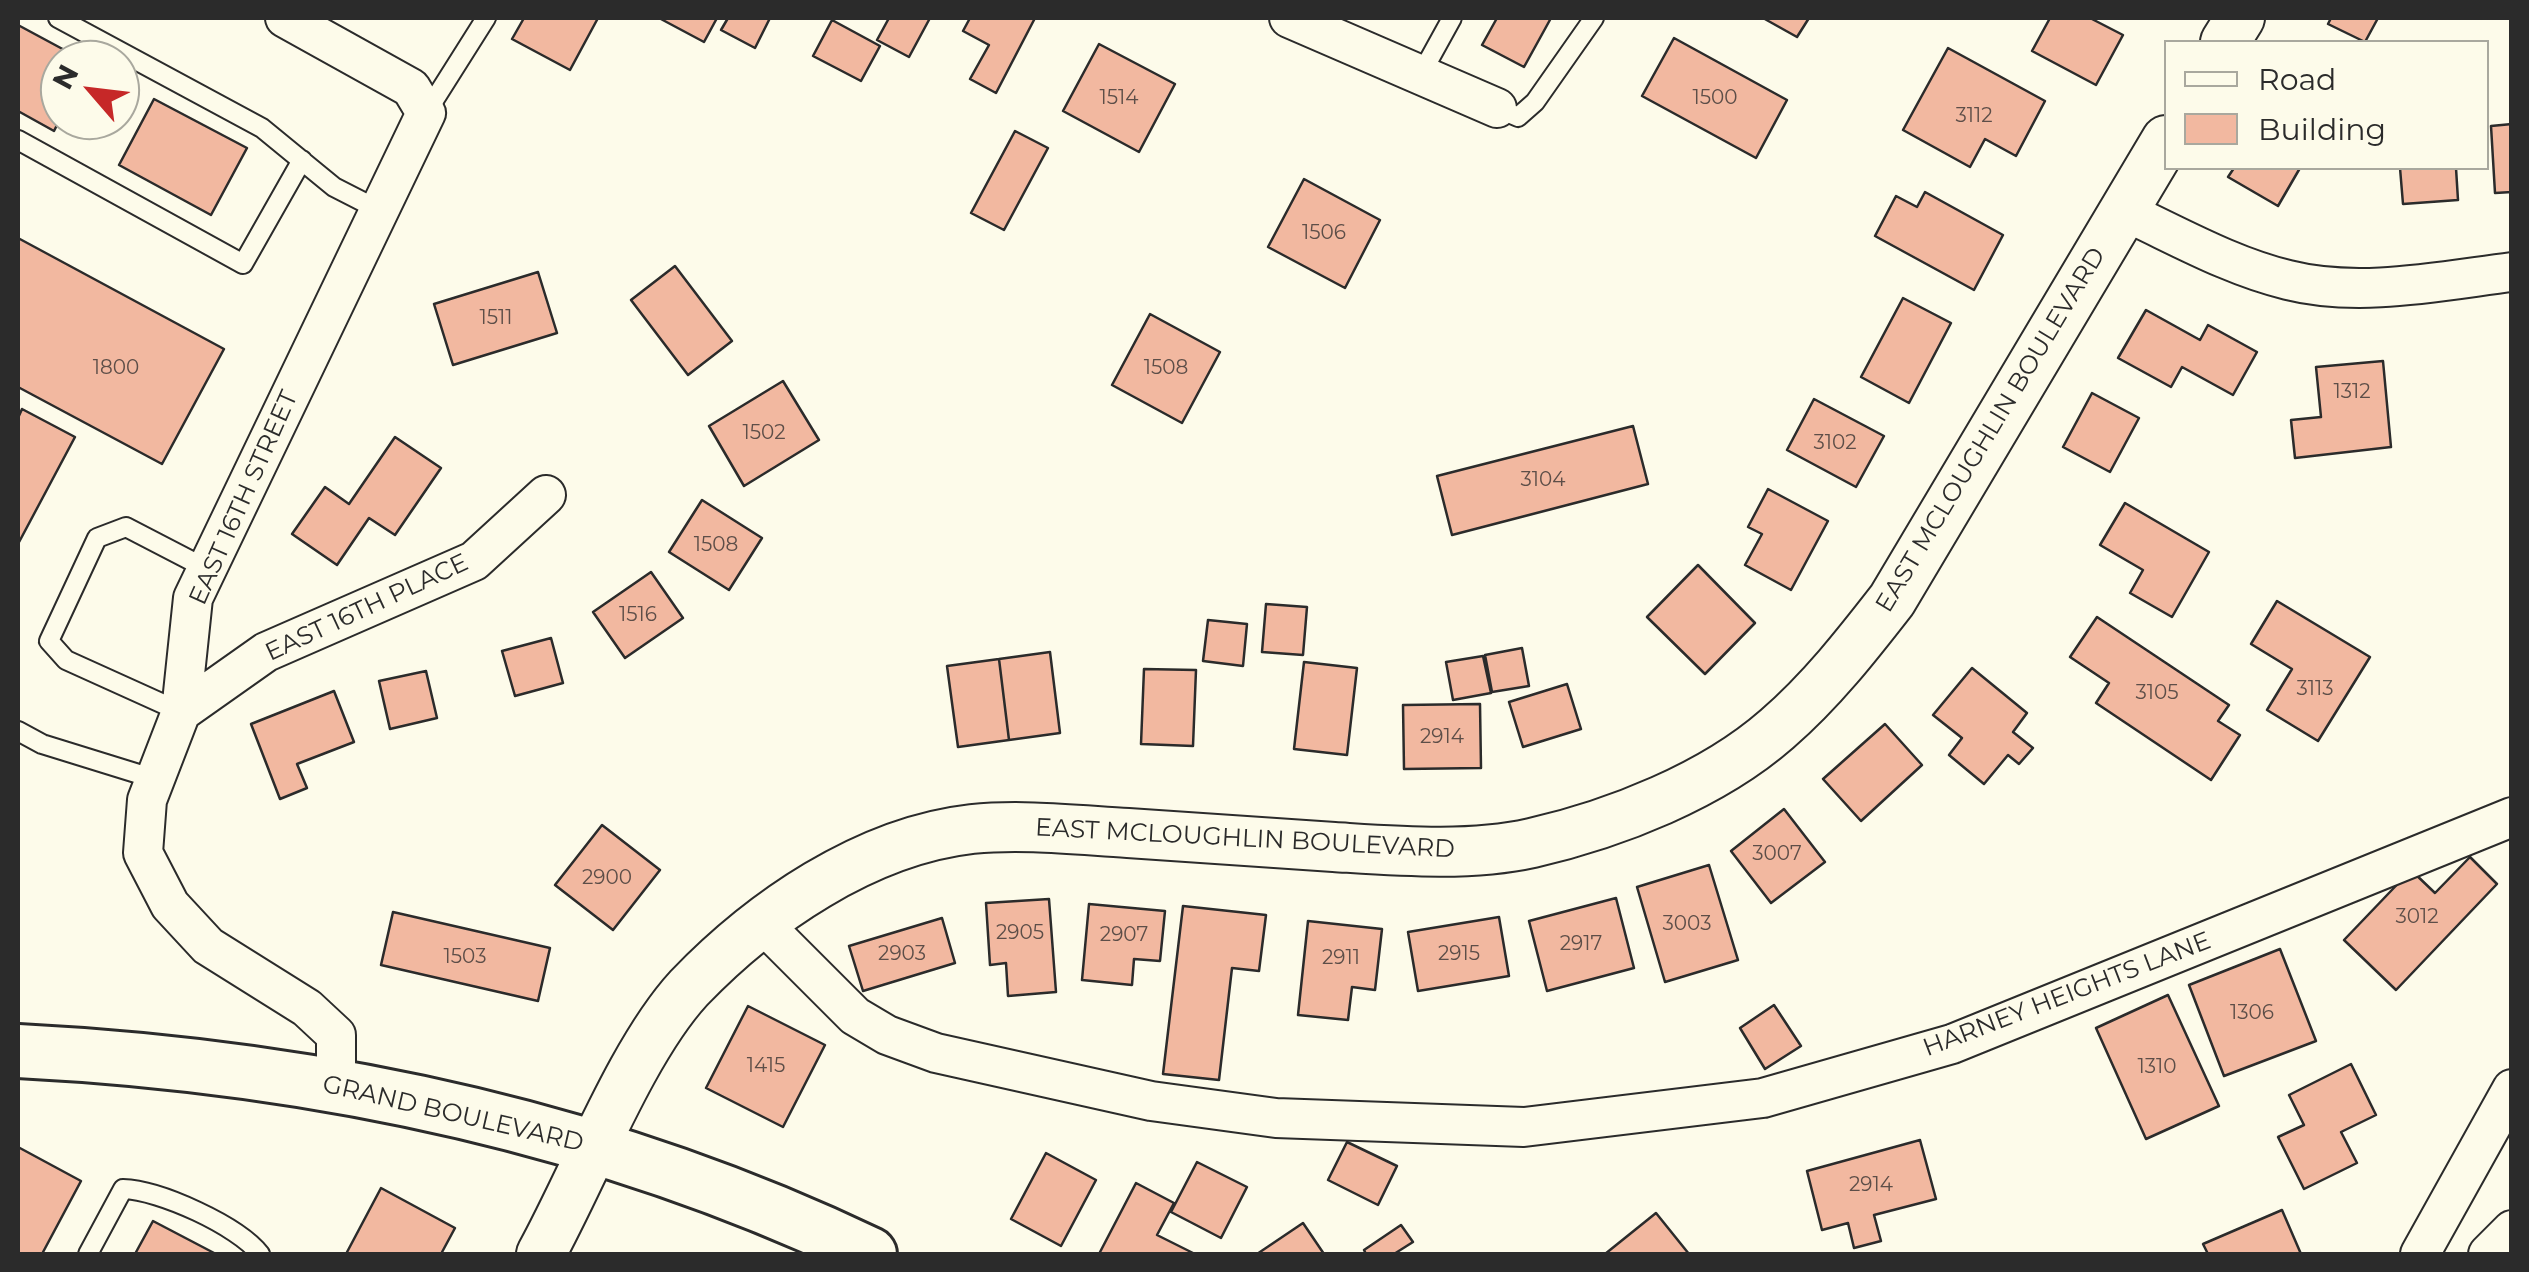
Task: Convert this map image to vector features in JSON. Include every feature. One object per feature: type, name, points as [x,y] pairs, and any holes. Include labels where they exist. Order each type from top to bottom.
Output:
[{"type":"main road","name":"GRAND BOULEVARD","points":[[18,1051],[176,1064],[336,1086],[454,1108],[598,1146],[714,1186],[870,1254]]},
{"type":"street","points":[[285,18],[418,101]]},
{"type":"street","points":[[1289,18],[1497,108]]},
{"type":"street","points":[[2226,40],[2240,18]]},
{"type":"street","name":"EAST 16TH STREET","points":[[336,1086],[336,1036],[308,1008],[208,946],[170,906],[143,853],[147,800],[180,712],[193,598],[379,210],[418,101]]},
{"type":"street","name":"EAST MCLOUGHLIN BOULEVARD","points":[[541,1254],[654,1036],[687,991],[762,922],[816,886],[867,862],[919,840],[972,830],[1049,828],[1386,850],[1459,850],[1529,844],[1605,822],[1718,770],[1776,731],[1844,662],[1892,600],[2164,143]]},
{"type":"street","points":[[2124,210],[2242,267],[2292,282],[2356,287],[2512,272]]},
{"type":"street","name":"EAST 16TH PLACE","points":[[180,712],[266,652],[474,561],[546,495]]},
{"type":"street","name":"HARNEY HEIGHTS LANE","points":[[762,922],[854,1016],[887,1035],[936,1053],[1150,1101],[1276,1118],[1524,1127],[1763,1098],[1952,1044],[2512,817]]},
{"type":"street","points":[[2420,1254],[2512,1090]]},
{"type":"street","points":[[2488,1254],[2512,1230]]},
{"type":"lane","points":[[58,18],[262,128],[334,187],[379,210]]},
{"type":"lane","points":[[418,101],[486,18]]},
{"type":"lane","points":[[1420,76],[1452,18]]},
{"type":"lane","points":[[1497,108],[1518,117],[1536,102],[1594,18]]},
{"type":"lane","points":[[18,140],[243,264],[302,160]]},
{"type":"lane","points":[[180,712],[66,660],[49,642],[97,538],[126,527],[207,569]]},
{"type":"lane","points":[[18,731],[42,744],[155,779]]},
{"type":"lane","points":[[88,1254],[123,1189],[146,1190],[248,1238],[260,1254]]},
{"type":"building","points":[[524,18],[598,18],[570,70],[512,39]]},
{"type":"building","points":[[659,18],[717,18],[704,42]]},
{"type":"building","points":[[728,18],[770,18],[755,48],[721,30]]},
{"type":"building","points":[[889,18],[930,18],[909,57],[877,40]]},
{"type":"building","points":[[970,18],[1035,18],[996,93],[970,79],[989,45],[963,31]]},
{"type":"building","points":[[1497,18],[1551,18],[1524,67],[1482,45]]},
{"type":"building","points":[[1763,18],[1809,18],[1797,37]]},
{"type":"building","points":[[2050,18],[2090,18],[2123,35],[2096,85],[2032,51]]},
{"type":"building","points":[[2331,18],[2378,18],[2366,40],[2328,24]]},
{"type":"building","points":[[832,20],[880,46],[861,81],[813,56]]},
{"type":"building","points":[[18,25],[46,40],[40,40],[40,123],[18,111]]},
{"type":"building","points":[[1674,38],[1787,100],[1756,158],[1642,96]]},
{"type":"building","points":[[1099,44],[1175,84],[1139,152],[1063,111]]},
{"type":"building","points":[[1948,48],[2045,101],[2016,156],[1985,139],[1970,167],[1903,130]]},
{"type":"building","points":[[154,99],[247,148],[211,215],[119,165],[132,140],[140,140],[140,125]]},
{"type":"building","points":[[2512,124],[2512,192],[2495,193],[2491,126]]},
{"type":"building","points":[[1015,131],[1048,148],[1004,230],[971,213]]},
{"type":"building","points":[[2233,170],[2299,170],[2278,206],[2228,177]]},
{"type":"building","points":[[2400,170],[2456,170],[2458,200],[2403,204]]},
{"type":"building","points":[[1304,179],[1380,220],[1345,288],[1268,247]]},
{"type":"building","points":[[1925,192],[2003,235],[1974,290],[1875,236],[1896,196],[1917,207]]},
{"type":"building","points":[[18,238],[224,349],[162,464],[18,387]]},
{"type":"building","points":[[675,266],[732,341],[688,375],[631,300]]},
{"type":"building","points":[[538,272],[557,333],[453,365],[434,304]]},
{"type":"building","points":[[1903,298],[1951,323],[1909,403],[1861,377]]},
{"type":"building","points":[[2146,310],[2200,340],[2208,325],[2257,352],[2233,395],[2182,367],[2171,387],[2118,358]]},
{"type":"building","points":[[1150,314],[1220,352],[1182,423],[1112,385]]},
{"type":"building","points":[[2383,361],[2391,447],[2295,458],[2291,420],[2321,417],[2316,367]]},
{"type":"building","points":[[783,381],[819,440],[744,486],[709,426]]},
{"type":"building","points":[[2092,393],[2139,418],[2110,472],[2063,447]]},
{"type":"building","points":[[1814,399],[1884,436],[1856,487],[1787,450]]},
{"type":"building","points":[[22,409],[75,437],[18,544],[18,418]]},
{"type":"building","points":[[1633,426],[1648,484],[1452,535],[1437,476]]},
{"type":"building","points":[[395,437],[441,468],[395,535],[369,518],[337,565],[292,534],[325,487],[349,504]]},
{"type":"building","points":[[1768,489],[1828,521],[1791,590],[1745,565],[1762,534],[1748,527]]},
{"type":"building","points":[[702,500],[762,538],[729,590],[669,552]]},
{"type":"building","points":[[2125,503],[2209,552],[2172,617],[2130,593],[2143,570],[2100,545]]},
{"type":"building","points":[[1698,565],[1755,623],[1705,674],[1647,617]]},
{"type":"building","points":[[651,572],[683,618],[625,658],[593,612]]},
{"type":"building","points":[[2277,601],[2370,657],[2318,741],[2267,710],[2292,669],[2251,644]]},
{"type":"building","points":[[1266,604],[1307,607],[1303,655],[1262,652]]},
{"type":"building","points":[[2097,617],[2229,705],[2218,721],[2240,735],[2211,780],[2096,703],[2109,683],[2070,657]]},
{"type":"building","points":[[1208,620],[1247,624],[1243,666],[1203,661]]},
{"type":"building","points":[[551,638],[563,683],[515,696],[502,651]]},
{"type":"building","points":[[1522,648],[1529,686],[1492,692],[1485,655]]},
{"type":"building","points":[[1050,652],[1060,733],[1009,740],[999,659]]},
{"type":"building","points":[[1483,656],[1491,693],[1453,700],[1446,662]]},
{"type":"building","points":[[999,659],[1009,740],[958,747],[947,666]]},
{"type":"building","points":[[1304,662],[1357,668],[1347,755],[1294,749]]},
{"type":"building","points":[[1972,668],[2027,713],[2013,732],[2033,748],[2019,764],[2008,755],[1984,784],[1949,755],[1962,738],[1933,715]]},
{"type":"building","points":[[1144,669],[1196,670],[1193,746],[1141,744]]},
{"type":"building","points":[[426,671],[437,718],[390,729],[379,681]]},
{"type":"building","points":[[1567,684],[1581,729],[1523,747],[1509,702]]},
{"type":"building","points":[[334,691],[354,742],[297,764],[307,788],[280,799],[251,724]]},
{"type":"building","points":[[1480,704],[1481,768],[1404,769],[1403,705]]},
{"type":"building","points":[[1885,724],[1922,765],[1861,821],[1823,779]]},
{"type":"building","points":[[1784,809],[1825,862],[1771,903],[1731,851]]},
{"type":"building","points":[[602,825],[660,870],[613,930],[555,885]]},
{"type":"building","points":[[2470,857],[2497,884],[2396,990],[2344,940],[2411,870],[2435,893]]},
{"type":"building","points":[[1709,865],[1738,960],[1665,982],[1637,887]]},
{"type":"building","points":[[1616,898],[1634,968],[1547,991],[1529,921]]},
{"type":"building","points":[[1049,899],[1056,992],[1008,996],[1006,963],[990,965],[986,903]]},
{"type":"building","points":[[1089,904],[1165,911],[1160,961],[1134,959],[1132,985],[1082,980]]},
{"type":"building","points":[[1183,906],[1266,915],[1259,971],[1232,968],[1219,1080],[1163,1074]]},
{"type":"building","points":[[393,912],[550,948],[538,1001],[381,965]]},
{"type":"building","points":[[1499,917],[1509,976],[1418,991],[1408,932]]},
{"type":"building","points":[[942,918],[955,963],[863,991],[849,946]]},
{"type":"building","points":[[1308,921],[1382,929],[1375,990],[1352,987],[1348,1020],[1298,1015]]},
{"type":"building","points":[[2280,949],[2316,1041],[2224,1076],[2189,985]]},
{"type":"building","points":[[2168,995],[2219,1106],[2146,1139],[2096,1028]]},
{"type":"building","points":[[1774,1005],[1801,1046],[1765,1069],[1740,1028]]},
{"type":"building","points":[[748,1006],[825,1045],[783,1127],[706,1088]]},
{"type":"building","points":[[2351,1064],[2376,1115],[2341,1132],[2357,1163],[2304,1189],[2278,1137],[2304,1125],[2289,1095]]},
{"type":"building","points":[[1920,1140],[1936,1199],[1874,1215],[1881,1241],[1854,1248],[1848,1223],[1822,1230],[1807,1171]]},
{"type":"building","points":[[1347,1142],[1397,1166],[1378,1205],[1328,1180]]},
{"type":"building","points":[[18,1147],[81,1181],[42,1254],[18,1254]]},
{"type":"building","points":[[1046,1153],[1096,1180],[1061,1246],[1011,1219]]},
{"type":"building","points":[[1197,1162],[1247,1187],[1221,1238],[1171,1212]]},
{"type":"building","points":[[1136,1183],[1174,1203],[1157,1235],[1195,1254],[1099,1254]]},
{"type":"building","points":[[381,1188],[455,1228],[441,1254],[346,1254]]},
{"type":"building","points":[[2282,1210],[2301,1254],[2208,1254],[2203,1244]]},
{"type":"building","points":[[1656,1213],[1689,1254],[1605,1254]]},
{"type":"building","points":[[153,1221],[216,1254],[135,1254]]},
{"type":"building","points":[[1303,1223],[1324,1254],[1257,1254]]},
{"type":"building","points":[[1401,1225],[1413,1242],[1394,1254],[1366,1254],[1364,1250]]}]
